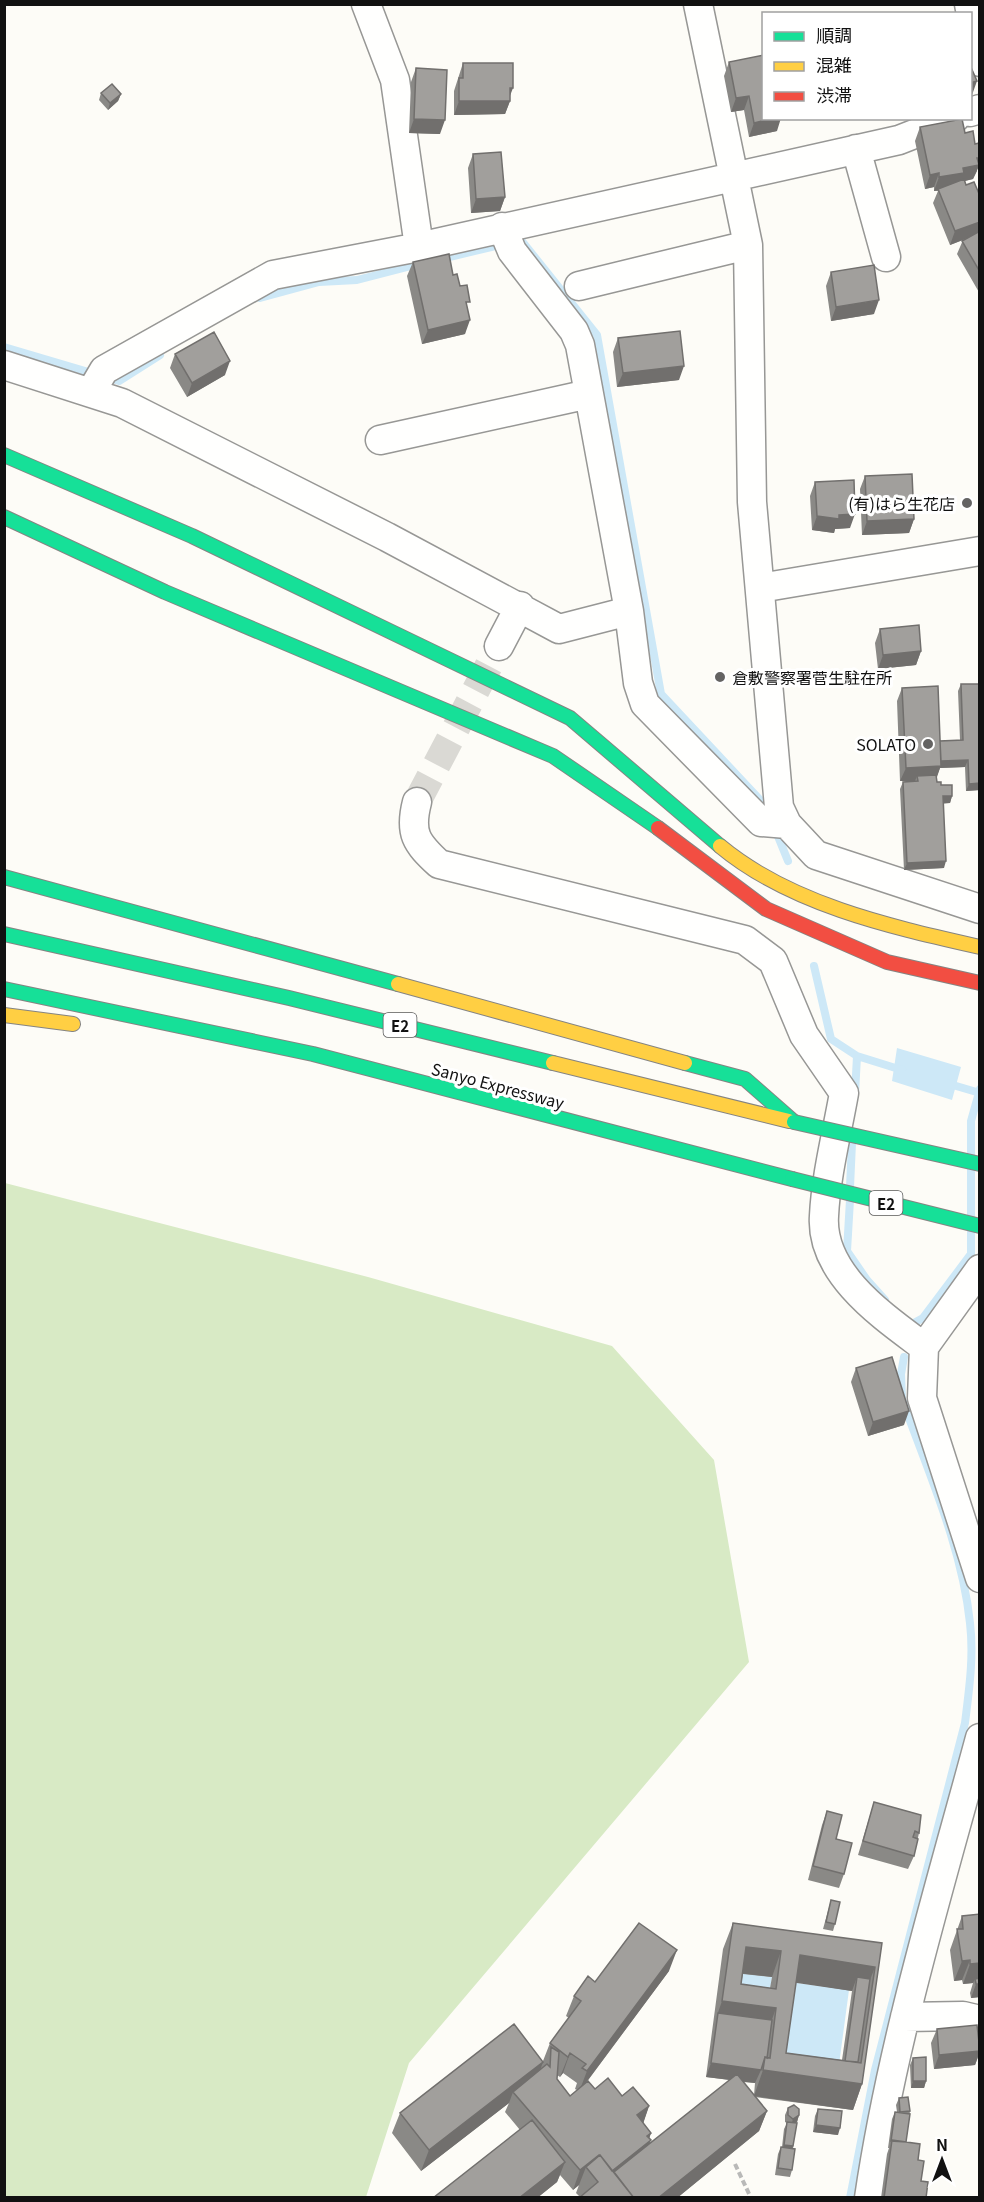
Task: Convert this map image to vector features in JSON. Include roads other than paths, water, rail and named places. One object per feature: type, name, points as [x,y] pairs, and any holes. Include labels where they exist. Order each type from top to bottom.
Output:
[{"type":"highway","points":[[4,455],[192,536],[570,718],[723,849],[771,879],[834,908],[890,927],[980,947]]},
{"type":"highway","points":[[4,517],[165,592],[553,756],[631,808],[766,909],[886,962],[980,983]]},
{"type":"highway","points":[[4,878],[745,1079],[794,1122]]},
{"type":"highway","name":"Sanyo Expressway","points":[[4,934],[289,998],[794,1122],[980,1164]]},
{"type":"highway","name":"Sanyo Expressway","points":[[4,989],[313,1054],[980,1226]]},
{"type":"highway","points":[[4,1015],[88,1025]]},
{"type":"highway","points":[[135,1031],[313,1054]]},
{"type":"street","points":[[366,4],[395,80],[419,247]]},
{"type":"street","points":[[698,4],[748,245],[752,502],[779,807],[778,824]]},
{"type":"street","points":[[972,20],[980,62]]},
{"type":"street","points":[[97,381],[273,275],[419,247],[507,239],[734,175],[899,140],[950,120]]},
{"type":"street","points":[[856,149],[886,257]]},
{"type":"street","points":[[507,239],[574,331],[580,345],[630,611],[638,682],[645,704],[719,782],[761,822],[778,824],[816,855],[980,909]]},
{"type":"street","points":[[579,286],[748,245]]},
{"type":"street","points":[[4,365],[97,381],[133,409],[520,606],[559,629],[630,611]]},
{"type":"street","points":[[380,440],[589,394]]},
{"type":"street","points":[[760,588],[980,551]]},
{"type":"street","points":[[499,646],[520,606]]},
{"type":"street","points":[[417,802],[412,822],[419,846],[439,864],[745,940],[773,961],[804,1035],[844,1093],[823,1218],[828,1246],[844,1276],[888,1320],[924,1347]]},
{"type":"street","points":[[980,1269],[924,1347],[922,1398],[980,1578]]},
{"type":"street","points":[[869,2198],[878,2137],[905,2017],[980,1738]]},
{"type":"street","points":[[905,2017],[963,2016],[980,2020]]},
{"type":"water","points":[[897,1048],[961,1067],[952,1100],[892,1081]]},
{"type":"water","points":[[737,1973],[772,1977],[766,2015],[732,2010]]},
{"type":"water","points":[[790,1982],[849,1990],[836,2087],[777,2079]]},
{"type":"waterway","points":[[517,241],[521,240],[597,335],[661,694],[763,803],[768,814]]},
{"type":"waterway","points":[[441,259],[504,244]]},
{"type":"waterway","points":[[260,298],[319,282],[357,280],[419,264]]},
{"type":"waterway","points":[[4,347],[119,381],[160,355]]},
{"type":"waterway","points":[[775,829],[788,861]]},
{"type":"waterway","points":[[814,966],[831,1039],[857,1056],[855,1094]]},
{"type":"waterway","points":[[857,1056],[902,1070]]},
{"type":"waterway","points":[[946,1083],[980,1093]]},
{"type":"waterway","points":[[971,1156],[971,1121],[980,1089]]},
{"type":"waterway","points":[[850,1187],[852,1143]]},
{"type":"waterway","points":[[971,1169],[971,1216]]},
{"type":"waterway","points":[[850,1200],[847,1251],[867,1280],[885,1300]]},
{"type":"waterway","points":[[914,1323],[923,1318],[971,1254],[971,1232]]},
{"type":"waterway","points":[[850,2198],[875,2070],[965,1723],[971,1673],[971,1636],[966,1594],[943,1510],[902,1399],[901,1374],[904,1357]]},
{"type":"tunnel","points":[[417,802],[499,646]]},
{"type":"place","name":"(有)はら生花店","points":[[967,503]]},
{"type":"place","name":"倉敷警察署菅生駐在所","points":[[720,677]]},
{"type":"place","name":"SOLATO","points":[[928,744]]}]
